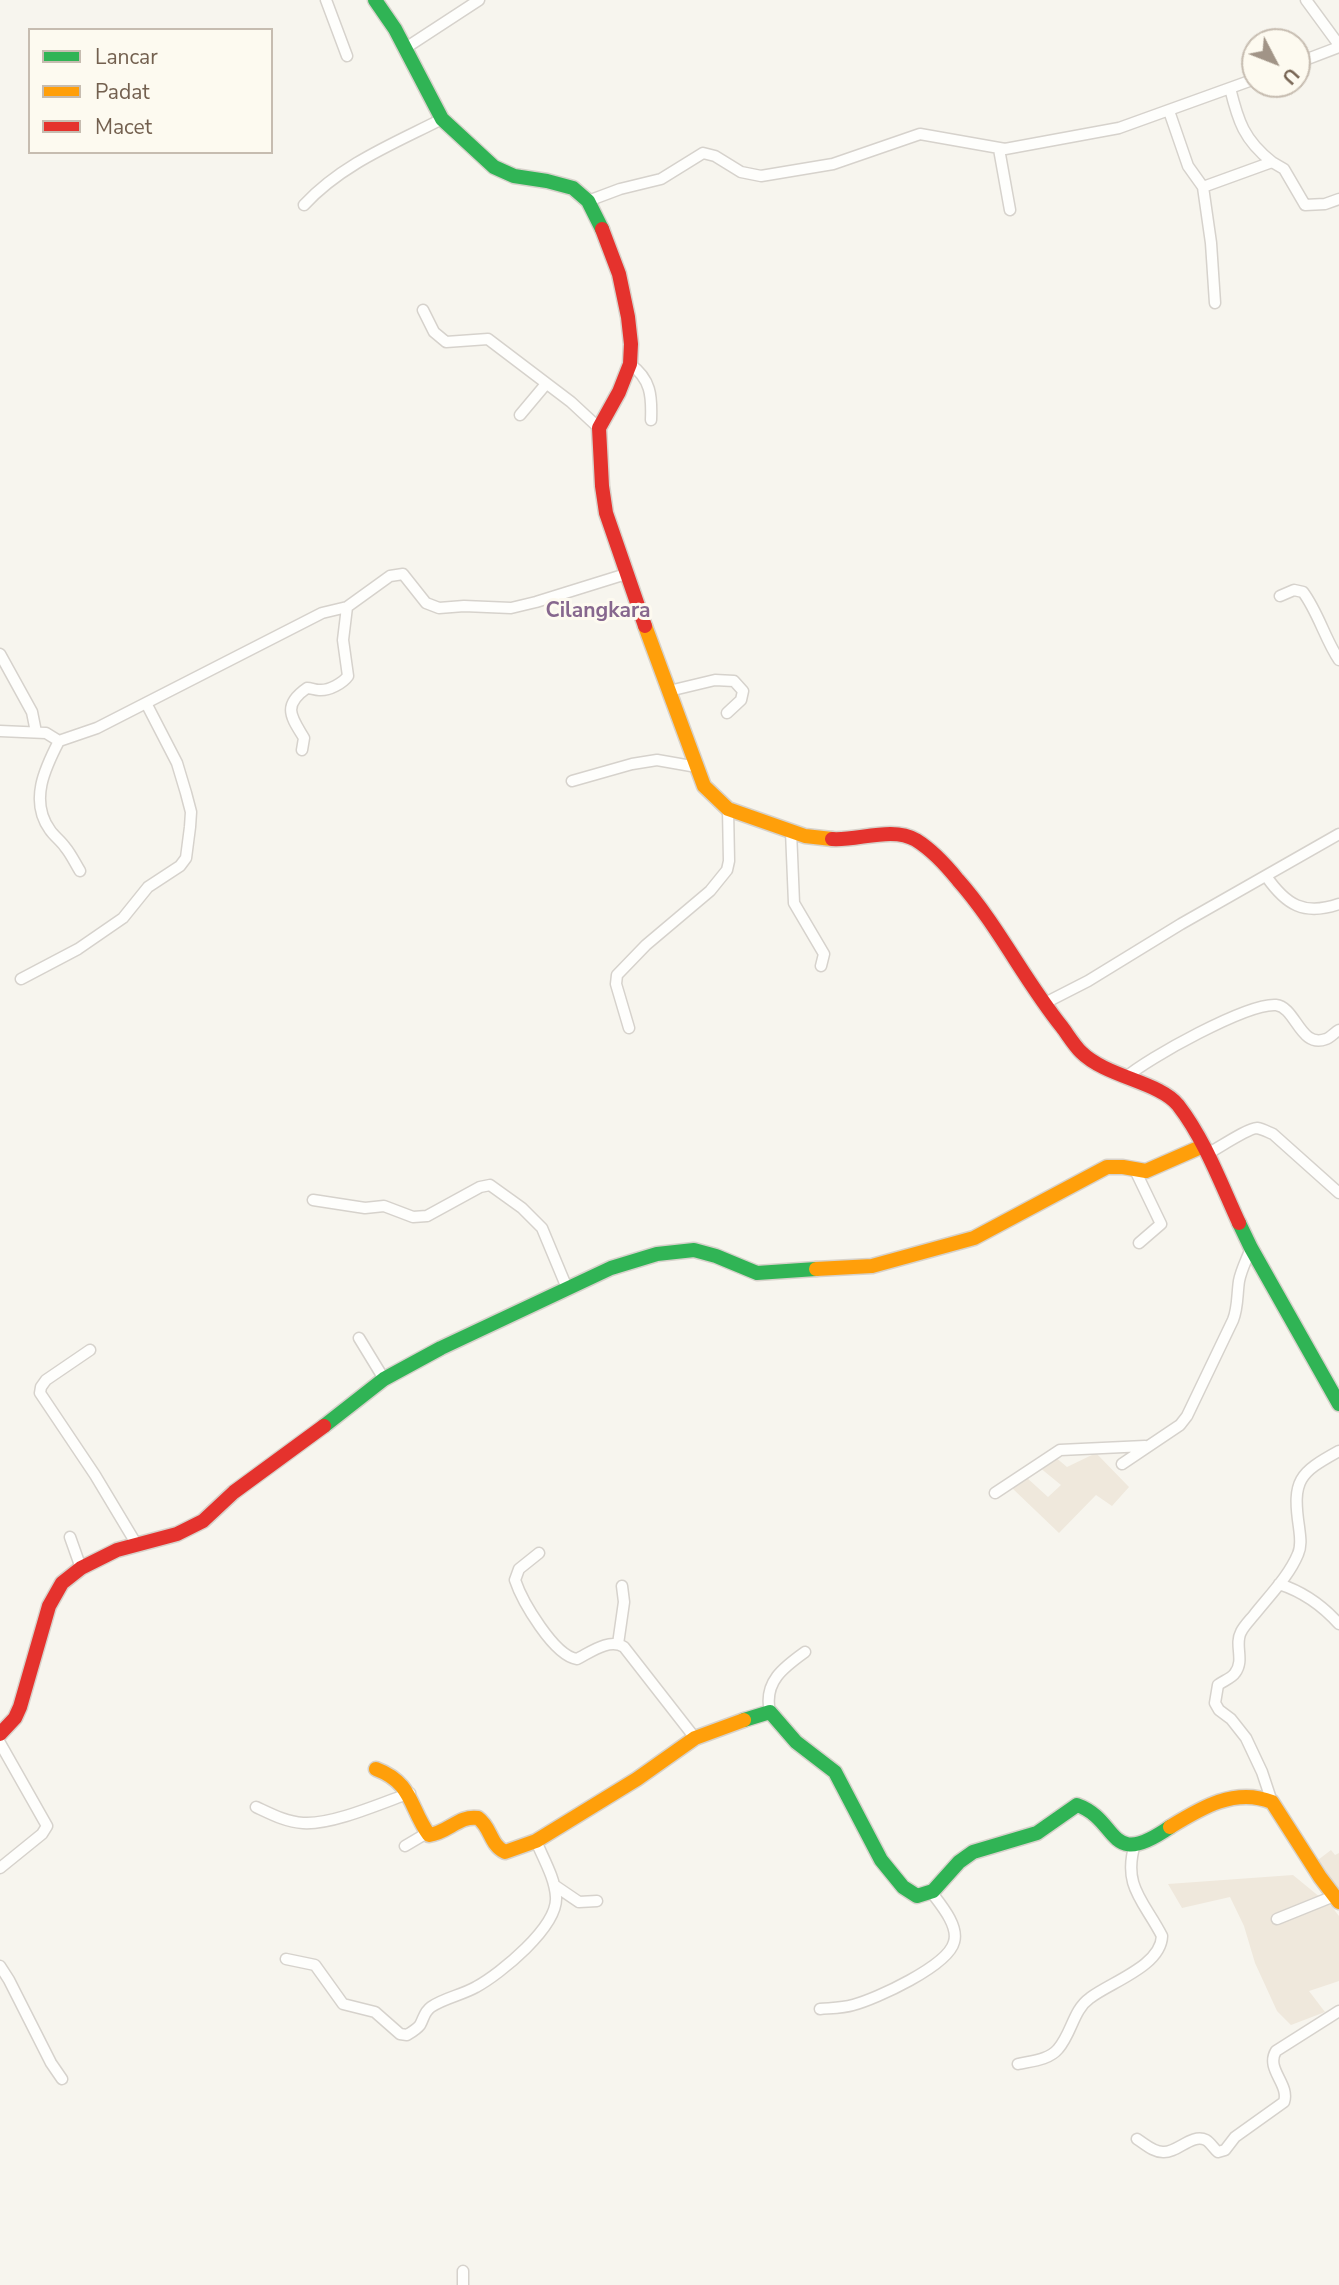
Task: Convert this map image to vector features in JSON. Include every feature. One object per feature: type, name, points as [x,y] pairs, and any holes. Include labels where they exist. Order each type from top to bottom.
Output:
[{"type":"street","points":[[326,0],[347,56]]},
{"type":"street","points":[[375,0],[395,29],[442,119],[494,167],[514,176],[573,188],[588,201],[607,240],[619,274],[631,344],[630,364],[600,428],[601,486],[606,513],[625,573],[704,786],[728,809],[805,836],[846,840],[878,835],[904,835],[916,840],[941,860],[981,905],[1043,1004],[1082,1053],[1099,1065],[1168,1096],[1182,1111],[1205,1150],[1251,1248],[1339,1404]]},
{"type":"street","points":[[404,49],[479,0]]},
{"type":"street","points":[[1306,0],[1339,46],[1311,57]]},
{"type":"street","points":[[588,201],[661,178],[703,153],[715,156],[741,172],[761,176],[833,164],[920,134],[999,149],[1100,132],[1169,111],[1241,84]]},
{"type":"street","points":[[1230,88],[1245,135],[1272,162],[1284,169],[1305,205],[1325,204],[1339,199]]},
{"type":"street","points":[[1169,111],[1188,166],[1203,187],[1215,303]]},
{"type":"street","points":[[304,205],[338,174],[372,153],[442,119]]},
{"type":"street","points":[[999,149],[1010,210]]},
{"type":"street","points":[[1203,187],[1272,162]]},
{"type":"street","points":[[423,310],[434,332],[446,342],[488,339],[571,402],[600,428]]},
{"type":"street","points":[[630,364],[649,384],[652,400],[651,420]]},
{"type":"street","points":[[520,415],[546,384]]},
{"type":"street","points":[[80,871],[68,849],[48,828],[43,813],[40,785],[60,741],[97,729],[322,613],[347,607],[390,576],[399,574],[408,580],[426,603],[439,608],[511,608],[625,573]]},
{"type":"street","points":[[1280,596],[1294,590],[1303,592],[1339,660]]},
{"type":"street","points":[[302,750],[304,738],[292,720],[292,709],[296,698],[307,688],[318,691],[325,689],[342,682],[348,676],[343,640],[347,607]]},
{"type":"street","points":[[0,654],[32,712],[36,732]]},
{"type":"street","points":[[669,691],[715,680],[734,681],[743,691],[741,701],[727,713]]},
{"type":"street","points":[[21,979],[78,949],[123,918],[148,887],[180,866],[186,858],[191,820],[186,793],[177,763],[146,703]]},
{"type":"street","points":[[0,731],[46,733],[60,741]]},
{"type":"street","points":[[572,781],[632,764],[657,760],[697,767]]},
{"type":"street","points":[[629,1028],[616,984],[617,975],[646,945],[710,891],[727,870],[730,861],[728,809]]},
{"type":"street","points":[[791,831],[794,903],[824,954],[821,966]]},
{"type":"street","points":[[1043,1004],[1088,981],[1157,937],[1339,834]]},
{"type":"street","points":[[1266,876],[1279,893],[1298,907],[1321,910],[1339,904]]},
{"type":"street","points":[[1125,1078],[1154,1056],[1259,1008],[1275,1005],[1283,1007],[1306,1035],[1315,1040],[1325,1040],[1339,1030]]},
{"type":"street","points":[[0,1734],[15,1718],[20,1707],[54,1595],[62,1583],[81,1568],[117,1550],[177,1534],[210,1516],[234,1492],[384,1379],[441,1348],[611,1268],[657,1254],[694,1250],[757,1273],[887,1263],[974,1238],[1107,1167],[1149,1170],[1205,1150],[1254,1128],[1273,1135],[1339,1193]]},
{"type":"street","points":[[1135,1170],[1160,1224],[1139,1243]]},
{"type":"street","points":[[313,1200],[365,1208],[384,1206],[407,1216],[419,1217],[427,1216],[480,1186],[489,1185],[527,1212],[542,1228],[567,1288]]},
{"type":"street","points":[[1122,1464],[1180,1425],[1187,1416],[1237,1311],[1240,1277],[1251,1248]]},
{"type":"street","points":[[359,1338],[384,1379]]},
{"type":"street","points":[[90,1350],[46,1380],[40,1393],[95,1475],[137,1545]]},
{"type":"street","points":[[995,1493],[1060,1450],[1148,1445]]},
{"type":"street","points":[[1277,1919],[1337,1899],[1272,1802],[1246,1738],[1231,1718],[1214,1703],[1218,1685],[1234,1675],[1240,1665],[1238,1641],[1241,1631],[1282,1584],[1298,1555],[1301,1545],[1296,1507],[1301,1479],[1314,1464],[1339,1451]]},
{"type":"street","points":[[70,1537],[81,1568]]},
{"type":"street","points":[[539,1553],[519,1569],[515,1580],[525,1603],[553,1641],[567,1655],[577,1659],[609,1644],[624,1647],[695,1738]]},
{"type":"street","points":[[1282,1584],[1324,1608],[1339,1624]]},
{"type":"street","points":[[618,1644],[624,1602],[622,1586]]},
{"type":"street","points":[[805,1652],[783,1668],[773,1684],[767,1698],[770,1712],[796,1742],[835,1772],[872,1844],[893,1876],[917,1896],[932,1893],[946,1880],[962,1858],[974,1851],[1037,1833],[1077,1805],[1090,1809],[1119,1843],[1135,1844],[1152,1840],[1205,1807],[1235,1797],[1263,1797],[1272,1802]]},
{"type":"street","points":[[376,1769],[396,1778],[410,1793],[427,1833],[438,1835],[474,1817],[486,1825],[499,1851],[505,1852],[536,1841],[637,1779],[695,1738],[770,1712]]},
{"type":"street","points":[[0,1743],[47,1826],[42,1834],[0,1868]]},
{"type":"street","points":[[256,1807],[287,1820],[323,1822],[410,1793]]},
{"type":"street","points":[[405,1846],[427,1833]]},
{"type":"street","points":[[286,1959],[315,1965],[343,2004],[374,2011],[400,2034],[407,2035],[419,2026],[425,2013],[432,2007],[487,1981],[526,1948],[547,1924],[555,1910],[557,1898],[536,1841]]},
{"type":"street","points":[[1018,2064],[1043,2059],[1058,2050],[1077,2012],[1087,2000],[1131,1974],[1157,1953],[1162,1936],[1132,1880],[1130,1862],[1135,1844]]},
{"type":"street","points":[[554,1885],[579,1902],[597,1901]]},
{"type":"street","points":[[820,2009],[851,2006],[880,1996],[934,1965],[950,1949],[954,1942],[952,1925],[932,1893]]},
{"type":"street","points":[[0,1966],[62,2079]]},
{"type":"street","points":[[1137,2139],[1161,2152],[1171,2151],[1201,2139],[1208,2141],[1219,2152],[1225,2150],[1235,2137],[1286,2098],[1273,2064],[1276,2051],[1339,2011]]},
{"type":"street","points":[[463,2271],[463,2285]]},
{"type":"shaded area","points":[[1096,1453],[1129,1487],[1112,1506],[1096,1495],[1059,1533],[1012,1488],[1026,1477],[1048,1497],[1061,1485],[1039,1467],[1054,1456],[1067,1467]]},
{"type":"shaded area","points":[[1331,1850],[1335,1855],[1339,1853],[1339,1893],[1314,1863]]},
{"type":"shaded area","points":[[1293,1875],[1339,1916],[1339,1981],[1309,1991],[1325,2012],[1291,2025],[1277,2011],[1230,1897],[1182,1908],[1168,1884]]},
{"type":"traffic: fast","points":[[375,0],[395,29],[442,119],[494,167],[514,176],[573,188],[588,201],[602,229]]},
{"type":"traffic: fast","points":[[1239,1223],[1339,1404]]},
{"type":"traffic: fast","points":[[324,1426],[384,1379],[441,1348],[611,1268],[657,1254],[694,1250],[757,1273],[816,1269]]},
{"type":"traffic: fast","points":[[744,1720],[770,1712],[796,1742],[835,1772],[881,1860],[903,1887],[917,1896],[933,1891],[959,1862],[973,1852],[1037,1833],[1077,1805],[1091,1812],[1124,1843],[1135,1844],[1150,1839],[1170,1827]]},
{"type":"traffic: slow","points":[[645,626],[704,786],[728,809],[805,836],[832,839]]},
{"type":"traffic: slow","points":[[816,1269],[872,1266],[974,1238],[1107,1167],[1146,1171],[1203,1146]]},
{"type":"traffic: slow","points":[[376,1769],[397,1781],[404,1789],[429,1835],[465,1819],[478,1818],[486,1826],[496,1845],[505,1852],[536,1841],[637,1779],[695,1738],[744,1720]]},
{"type":"traffic: slow","points":[[1170,1827],[1206,1807],[1232,1798],[1258,1798],[1272,1802],[1339,1902]]},
{"type":"traffic: jam","points":[[602,229],[619,274],[631,344],[630,364],[619,392],[599,428],[602,486],[606,513],[645,626]]},
{"type":"traffic: jam","points":[[832,839],[896,834],[916,840],[939,858],[986,915],[1035,991],[1081,1052],[1104,1068],[1170,1097],[1178,1105],[1204,1147],[1239,1223]]},
{"type":"traffic: jam","points":[[0,1734],[15,1718],[20,1707],[49,1606],[62,1583],[81,1568],[117,1550],[177,1534],[203,1521],[234,1492],[324,1426]]},
{"type":"district","name":"Cilangkara","points":[[598,612]]}]
